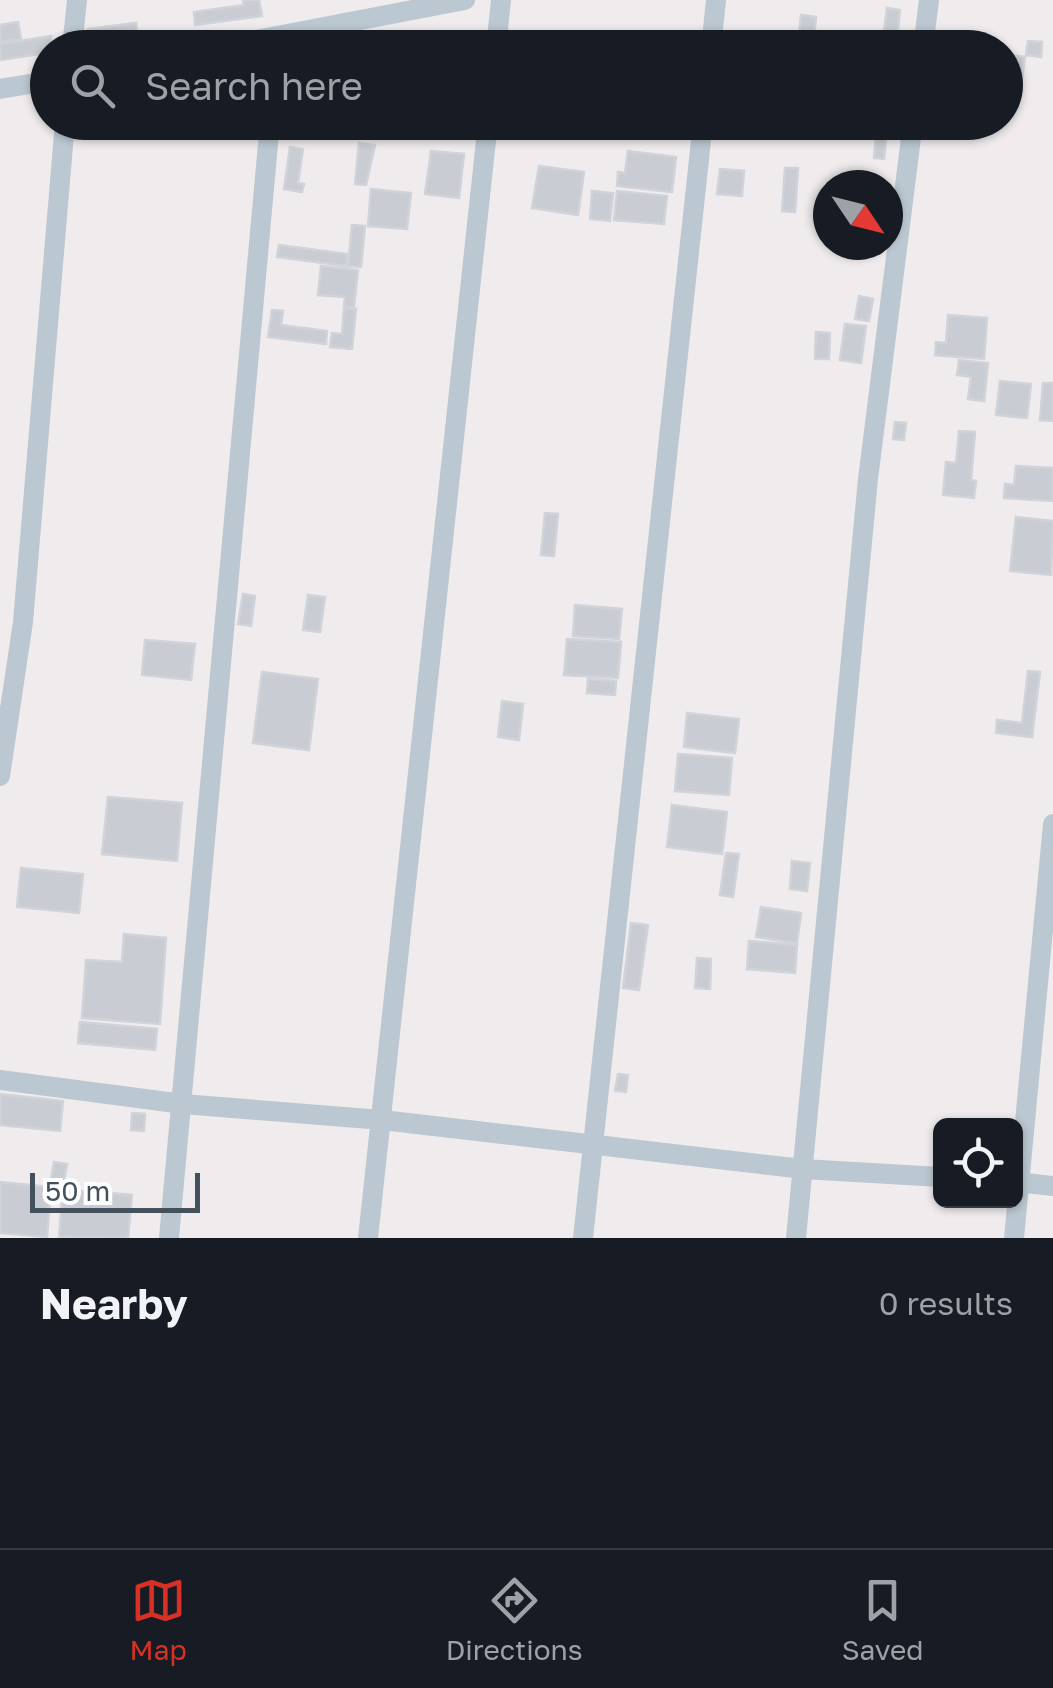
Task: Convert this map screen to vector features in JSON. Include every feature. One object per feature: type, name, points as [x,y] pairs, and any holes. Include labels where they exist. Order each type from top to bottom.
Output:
[{"type":"street","points":[[74,30],[77,0]]},
{"type":"street","points":[[327,30],[465,0]]},
{"type":"street","points":[[498,30],[501,0]]},
{"type":"street","points":[[713,30],[716,0]]},
{"type":"street","points":[[925,30],[929,0]]},
{"type":"street","points":[[0,89],[30,84]]},
{"type":"street","points":[[0,776],[23,622],[63,140]]},
{"type":"street","points":[[169,1238],[268,140]]},
{"type":"street","points":[[368,1238],[486,140]]},
{"type":"street","points":[[584,1238],[701,140]]},
{"type":"street","points":[[796,1238],[868,479],[911,140]]},
{"type":"street","points":[[1023,1131],[1053,824]]},
{"type":"street","points":[[0,1080],[183,1104],[382,1120],[803,1168],[933,1177]]},
{"type":"street","points":[[1023,1183],[1053,1186]]},
{"type":"street","points":[[1014,1238],[1016,1208]]},
{"type":"building","points":[[243,0],[259,0],[262,16],[195,25],[194,12],[244,5]]},
{"type":"building","points":[[887,8],[900,10],[898,30],[884,30]]},
{"type":"building","points":[[801,15],[816,17],[815,30],[800,30]]},
{"type":"building","points":[[18,22],[21,39],[0,42],[0,25]]},
{"type":"building","points":[[136,23],[137,30],[88,30]]},
{"type":"building","points":[[30,39],[30,56],[0,60],[0,44]]},
{"type":"building","points":[[1028,41],[1042,42],[1041,57],[1026,55]]},
{"type":"building","points":[[875,140],[886,140],[884,159],[874,158]]},
{"type":"building","points":[[359,143],[375,145],[366,185],[355,184]]},
{"type":"building","points":[[290,147],[303,149],[298,183],[304,184],[302,192],[284,189]]},
{"type":"building","points":[[431,151],[464,154],[459,198],[425,194]]},
{"type":"building","points":[[628,151],[676,157],[672,192],[617,186],[618,172],[625,173]]},
{"type":"building","points":[[539,166],[584,172],[578,215],[532,208]]},
{"type":"building","points":[[785,168],[798,168],[795,212],[782,211]]},
{"type":"building","points":[[720,169],[744,171],[742,196],[717,194]]},
{"type":"building","points":[[371,189],[411,193],[407,229],[368,226]]},
{"type":"building","points":[[592,191],[613,193],[610,221],[590,219]]},
{"type":"building","points":[[617,191],[667,196],[664,224],[614,220]]},
{"type":"building","points":[[352,225],[365,226],[361,267],[348,266]]},
{"type":"building","points":[[279,245],[347,254],[346,266],[277,257]]},
{"type":"building","points":[[321,266],[358,270],[354,307],[344,306],[345,297],[318,295]]},
{"type":"building","points":[[859,296],[873,299],[869,321],[855,319]]},
{"type":"building","points":[[344,308],[356,309],[352,349],[330,347],[332,333],[342,334]]},
{"type":"building","points":[[272,310],[283,311],[281,325],[327,331],[326,344],[268,337]]},
{"type":"building","points":[[948,315],[987,318],[984,359],[935,355],[936,342],[946,343]]},
{"type":"building","points":[[845,324],[866,326],[861,363],[840,360]]},
{"type":"building","points":[[816,332],[830,333],[829,359],[815,359]]},
{"type":"building","points":[[959,360],[988,363],[984,401],[968,399],[971,377],[957,375]]},
{"type":"building","points":[[1000,381],[1031,384],[1027,418],[996,415]]},
{"type":"building","points":[[1043,383],[1053,383],[1053,421],[1040,420]]},
{"type":"building","points":[[895,422],[906,423],[904,440],[893,439]]},
{"type":"building","points":[[959,431],[975,432],[971,480],[976,481],[974,498],[943,495],[946,462],[956,463]]},
{"type":"building","points":[[1016,466],[1053,468],[1053,501],[1004,498],[1005,484],[1014,485]]},
{"type":"building","points":[[545,513],[558,514],[554,556],[541,555]]},
{"type":"building","points":[[1016,517],[1053,521],[1051,575],[1010,571]]},
{"type":"building","points":[[243,594],[255,596],[251,626],[238,624]]},
{"type":"building","points":[[308,595],[325,597],[320,632],[303,630]]},
{"type":"building","points":[[575,605],[622,609],[619,639],[573,636]]},
{"type":"building","points":[[567,639],[621,642],[618,678],[564,675]]},
{"type":"building","points":[[145,640],[195,644],[191,680],[142,675]]},
{"type":"building","points":[[1028,671],[1040,672],[1032,737],[996,733],[997,720],[1022,723]]},
{"type":"building","points":[[262,672],[318,679],[309,750],[253,743]]},
{"type":"building","points":[[588,679],[616,681],[615,695],[587,693]]},
{"type":"building","points":[[502,701],[523,704],[519,740],[498,737]]},
{"type":"building","points":[[687,713],[739,719],[735,753],[684,747]]},
{"type":"building","points":[[678,754],[732,758],[729,795],[675,791]]},
{"type":"building","points":[[108,797],[182,803],[177,861],[102,854]]},
{"type":"building","points":[[672,805],[727,812],[722,854],[667,847]]},
{"type":"building","points":[[726,853],[739,854],[733,897],[720,895]]},
{"type":"building","points":[[792,861],[810,863],[807,891],[790,889]]},
{"type":"building","points":[[21,868],[83,874],[79,913],[17,907]]},
{"type":"building","points":[[761,907],[801,913],[797,943],[756,937]]},
{"type":"building","points":[[631,923],[648,925],[639,990],[623,988]]},
{"type":"building","points":[[124,934],[166,938],[160,1024],[82,1018],[86,960],[122,962]]},
{"type":"building","points":[[749,941],[797,945],[795,973],[747,969]]},
{"type":"building","points":[[697,958],[711,959],[710,989],[695,988]]},
{"type":"building","points":[[80,1022],[157,1029],[155,1050],[78,1043]]},
{"type":"building","points":[[618,1074],[628,1075],[626,1092],[615,1091]]},
{"type":"building","points":[[0,1094],[63,1101],[60,1131],[0,1125]]},
{"type":"building","points":[[132,1113],[145,1114],[144,1131],[131,1130]]},
{"type":"building","points":[[54,1162],[67,1164],[64,1181],[51,1180]]},
{"type":"building","points":[[0,1182],[51,1187],[47,1237],[0,1233]]},
{"type":"building","points":[[63,1189],[132,1195],[128,1238],[59,1237]]}]
